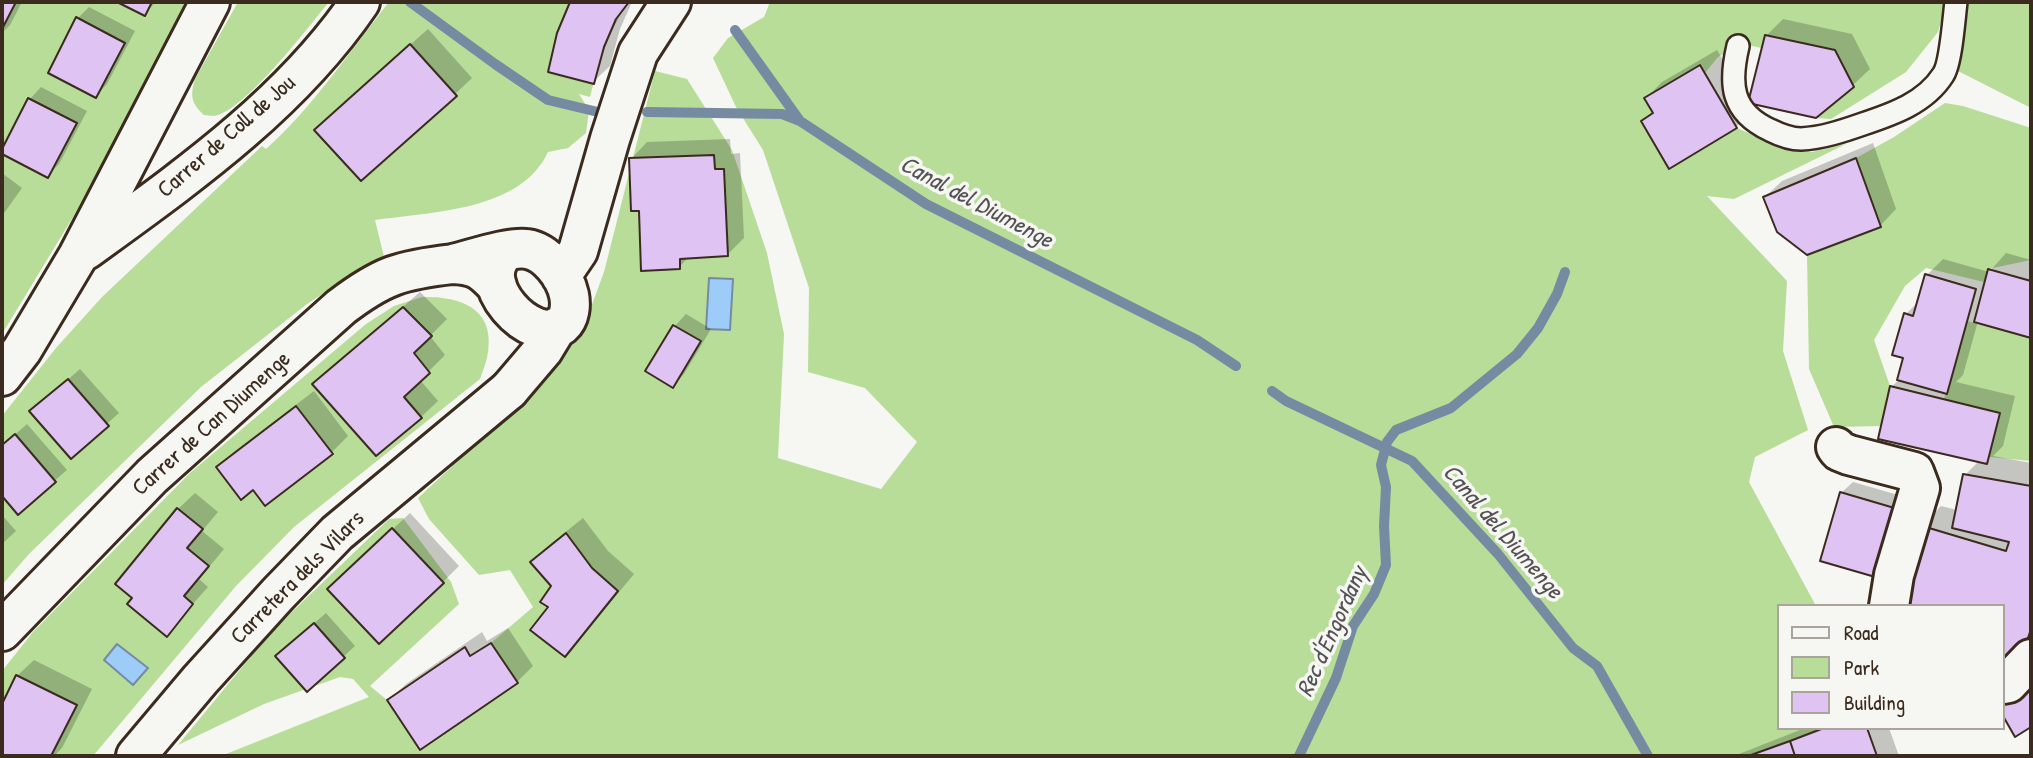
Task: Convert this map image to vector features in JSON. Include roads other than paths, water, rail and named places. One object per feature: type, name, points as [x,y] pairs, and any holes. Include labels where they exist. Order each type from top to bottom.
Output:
[{"type":"street","points":[[2,376],[22,350],[78,256],[211,2]]},
{"type":"street","name":"Carrer de Coll de Jou","points":[[78,256],[195,170],[252,121],[307,68],[360,2]]},
{"type":"street","points":[[561,276],[578,251],[638,53],[671,2]]},
{"type":"street","points":[[530,249],[546,259],[561,276],[570,299],[569,310],[562,325],[540,328],[529,324],[509,308],[502,269],[530,249]]},
{"type":"street","name":"Carrer de Can Diumenge","points":[[2,631],[152,475],[362,291],[390,275],[416,268],[453,264],[502,269]]},
{"type":"street","name":"Carretera dels Vilars","points":[[509,390],[518,374],[522,356],[519,317]]},
{"type":"street","name":"Carretera dels Vilars","points":[[136,756],[217,661],[337,533],[509,390],[543,350],[558,327]]},
{"type":"street","points":[[1836,447],[1849,455],[1914,472],[1920,488],[1894,575],[1889,604]]},
{"type":"street","points":[[2005,683],[2031,659]]},
{"type":"lane","points":[[1738,46],[1733,67],[1734,91],[1744,113],[1759,125],[1781,135],[1798,139],[1821,136],[1894,114],[1927,94],[1945,73],[1956,2]]},
{"type":"water","points":[[709,278],[733,279],[730,330],[706,329]]},
{"type":"water","points":[[117,644],[148,668],[133,685],[104,660]]},
{"type":"waterway","points":[[410,2],[548,100],[598,112]]},
{"type":"waterway","name":"Canal del Diumenge","points":[[735,30],[800,121],[926,204],[1197,340],[1236,366]]},
{"type":"waterway","points":[[647,112],[782,114],[800,121]]},
{"type":"waterway","name":"Rec d'Engordany","points":[[1299,756],[1336,678],[1353,626],[1374,594],[1386,565],[1386,487],[1381,465],[1387,442],[1396,430],[1451,408],[1517,354],[1538,328],[1557,294],[1565,272]]},
{"type":"waterway","name":"Canal del Diumenge","points":[[1272,391],[1286,401],[1412,461],[1498,554],[1573,648],[1597,666],[1648,756]]}]
